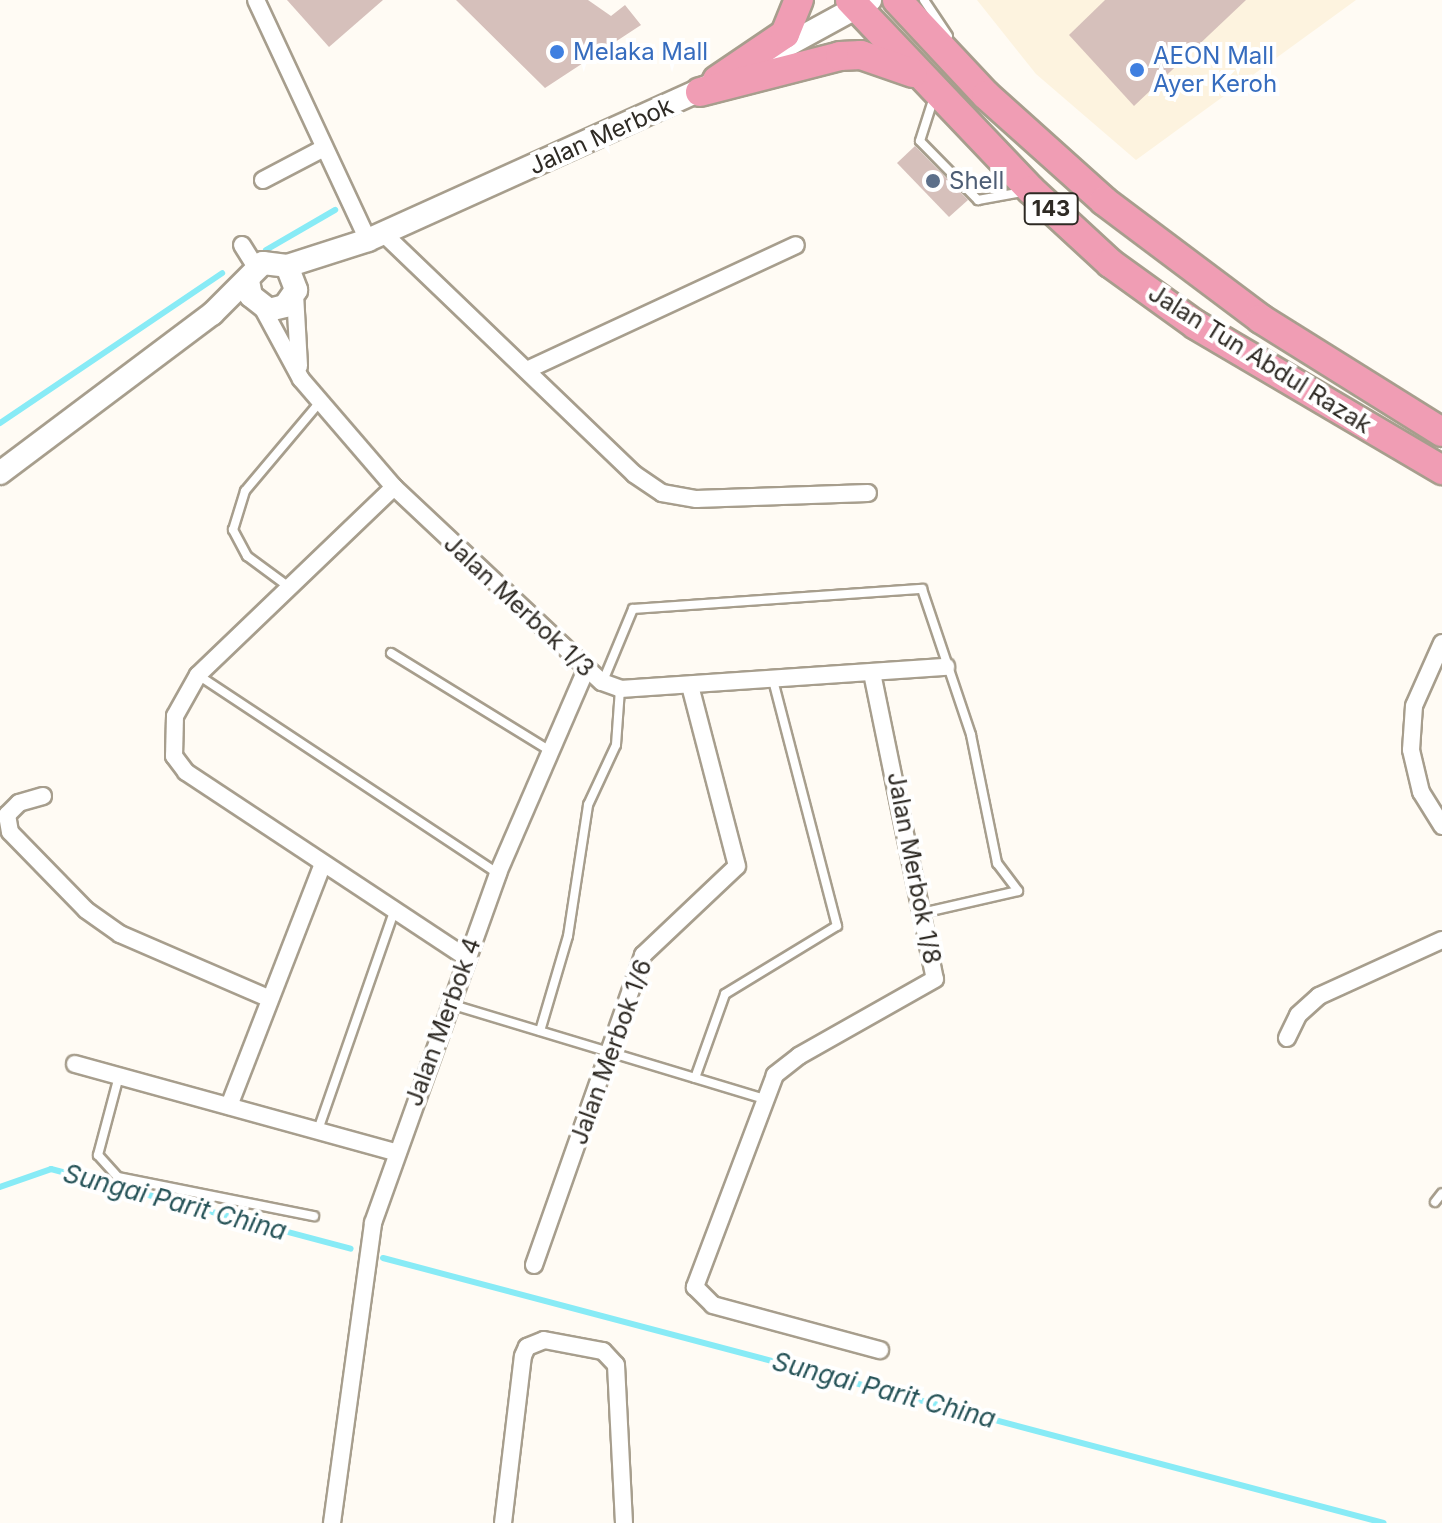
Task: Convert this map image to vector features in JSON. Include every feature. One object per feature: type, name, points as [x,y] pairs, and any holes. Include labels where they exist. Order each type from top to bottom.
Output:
[{"type":"highway","points":[[700,92],[785,34],[799,0]]},
{"type":"highway","name":"Jalan Tun Abdul Razak","points":[[897,0],[986,95],[1191,270],[1442,432]]},
{"type":"highway","name":"Jalan Tun Abdul Razak","points":[[859,3],[928,85],[1031,190],[1110,263],[1196,325],[1442,470]]},
{"type":"highway","points":[[700,92],[840,56],[861,55],[928,85]]},
{"type":"street","points":[[256,0],[322,149],[376,237],[529,369],[634,474],[662,493],[696,499],[868,493]]},
{"type":"street","name":"Jalan Merbok","points":[[293,282],[326,257],[700,92],[859,3]]},
{"type":"street","points":[[263,180],[322,149]]},
{"type":"street","points":[[242,245],[259,305]]},
{"type":"street","points":[[529,369],[796,245]]},
{"type":"street","points":[[0,473],[212,314],[252,274],[271,261],[293,282],[301,379]]},
{"type":"street","points":[[212,314],[259,305],[277,309],[293,282]]},
{"type":"street","name":"Jalan Merbok 1/3","points":[[259,305],[301,379],[394,487],[602,682],[621,689],[946,667]]},
{"type":"street","points":[[394,487],[198,675],[175,716],[174,756],[186,772],[467,958]]},
{"type":"street","points":[[1442,643],[1414,706],[1411,750],[1421,792],[1442,826]]},
{"type":"street","name":"Jalan Merbok 4","points":[[332,1523],[373,1223],[395,1152],[498,873],[547,749],[586,670]]},
{"type":"street","name":"Jalan Merbok 1/8","points":[[872,673],[926,912],[935,979],[786,1065],[766,1099],[696,1278],[698,1295],[713,1305],[880,1350]]},
{"type":"street","name":"Jalan Merbok 1/6","points":[[534,1265],[643,955],[737,866],[690,685]]},
{"type":"street","points":[[43,796],[19,803],[7,815],[10,832],[86,910],[120,934],[270,999]]},
{"type":"street","points":[[229,1106],[323,864]]},
{"type":"street","points":[[1287,1038],[1298,1015],[1319,996],[1442,940]]},
{"type":"street","points":[[75,1064],[395,1152]]},
{"type":"street","points":[[503,1523],[523,1356],[527,1347],[544,1340],[603,1351],[616,1365],[624,1523]]},
{"type":"lane","points":[[924,0],[986,95]]},
{"type":"lane","points":[[928,85],[920,141],[978,200],[1031,190]]},
{"type":"lane","points":[[289,587],[247,556],[233,530],[245,491],[319,403]]},
{"type":"lane","points":[[602,682],[633,609],[922,589],[971,735],[997,863],[1018,891],[926,912]]},
{"type":"lane","points":[[391,653],[547,749]]},
{"type":"lane","points":[[198,675],[498,873]]},
{"type":"lane","points":[[695,1078],[725,994],[837,926],[773,680]]},
{"type":"lane","points":[[540,1031],[568,936],[588,805],[616,745],[621,689]]},
{"type":"lane","points":[[318,1130],[394,912]]},
{"type":"lane","points":[[450,1004],[766,1099]]},
{"type":"lane","points":[[119,1076],[98,1155],[118,1177],[314,1216]]},
{"type":"lane","points":[[1435,1202],[1442,1193]]},
{"type":"shaded area","points":[[977,0],[1356,0],[1136,160],[1036,74]]},
{"type":"building","points":[[287,0],[383,0],[329,47]]},
{"type":"building","name":"Melaka Mall","points":[[456,0],[588,0],[611,16],[625,5],[641,25],[545,88]]},
{"type":"building","name":"AEON Mall Ayer Keroh","points":[[1105,0],[1246,0],[1134,106],[1069,35]]},
{"type":"building","name":"Shell","points":[[915,146],[968,200],[949,217],[897,163]]},
{"type":"waterway","points":[[266,250],[335,210]]},
{"type":"waterway","points":[[0,423],[222,273]]},
{"type":"waterway","name":"Sungai Parit China","points":[[0,1187],[51,1169],[351,1249]]},
{"type":"waterway","name":"Sungai Parit China","points":[[383,1258],[1384,1523]]},
{"type":"place","name":"Melaka Mall","points":[[557,52]]},
{"type":"place","name":"AEON Mall Ayer Keroh","points":[[1137,70]]},
{"type":"place","name":"Shell","points":[[933,181]]}]
